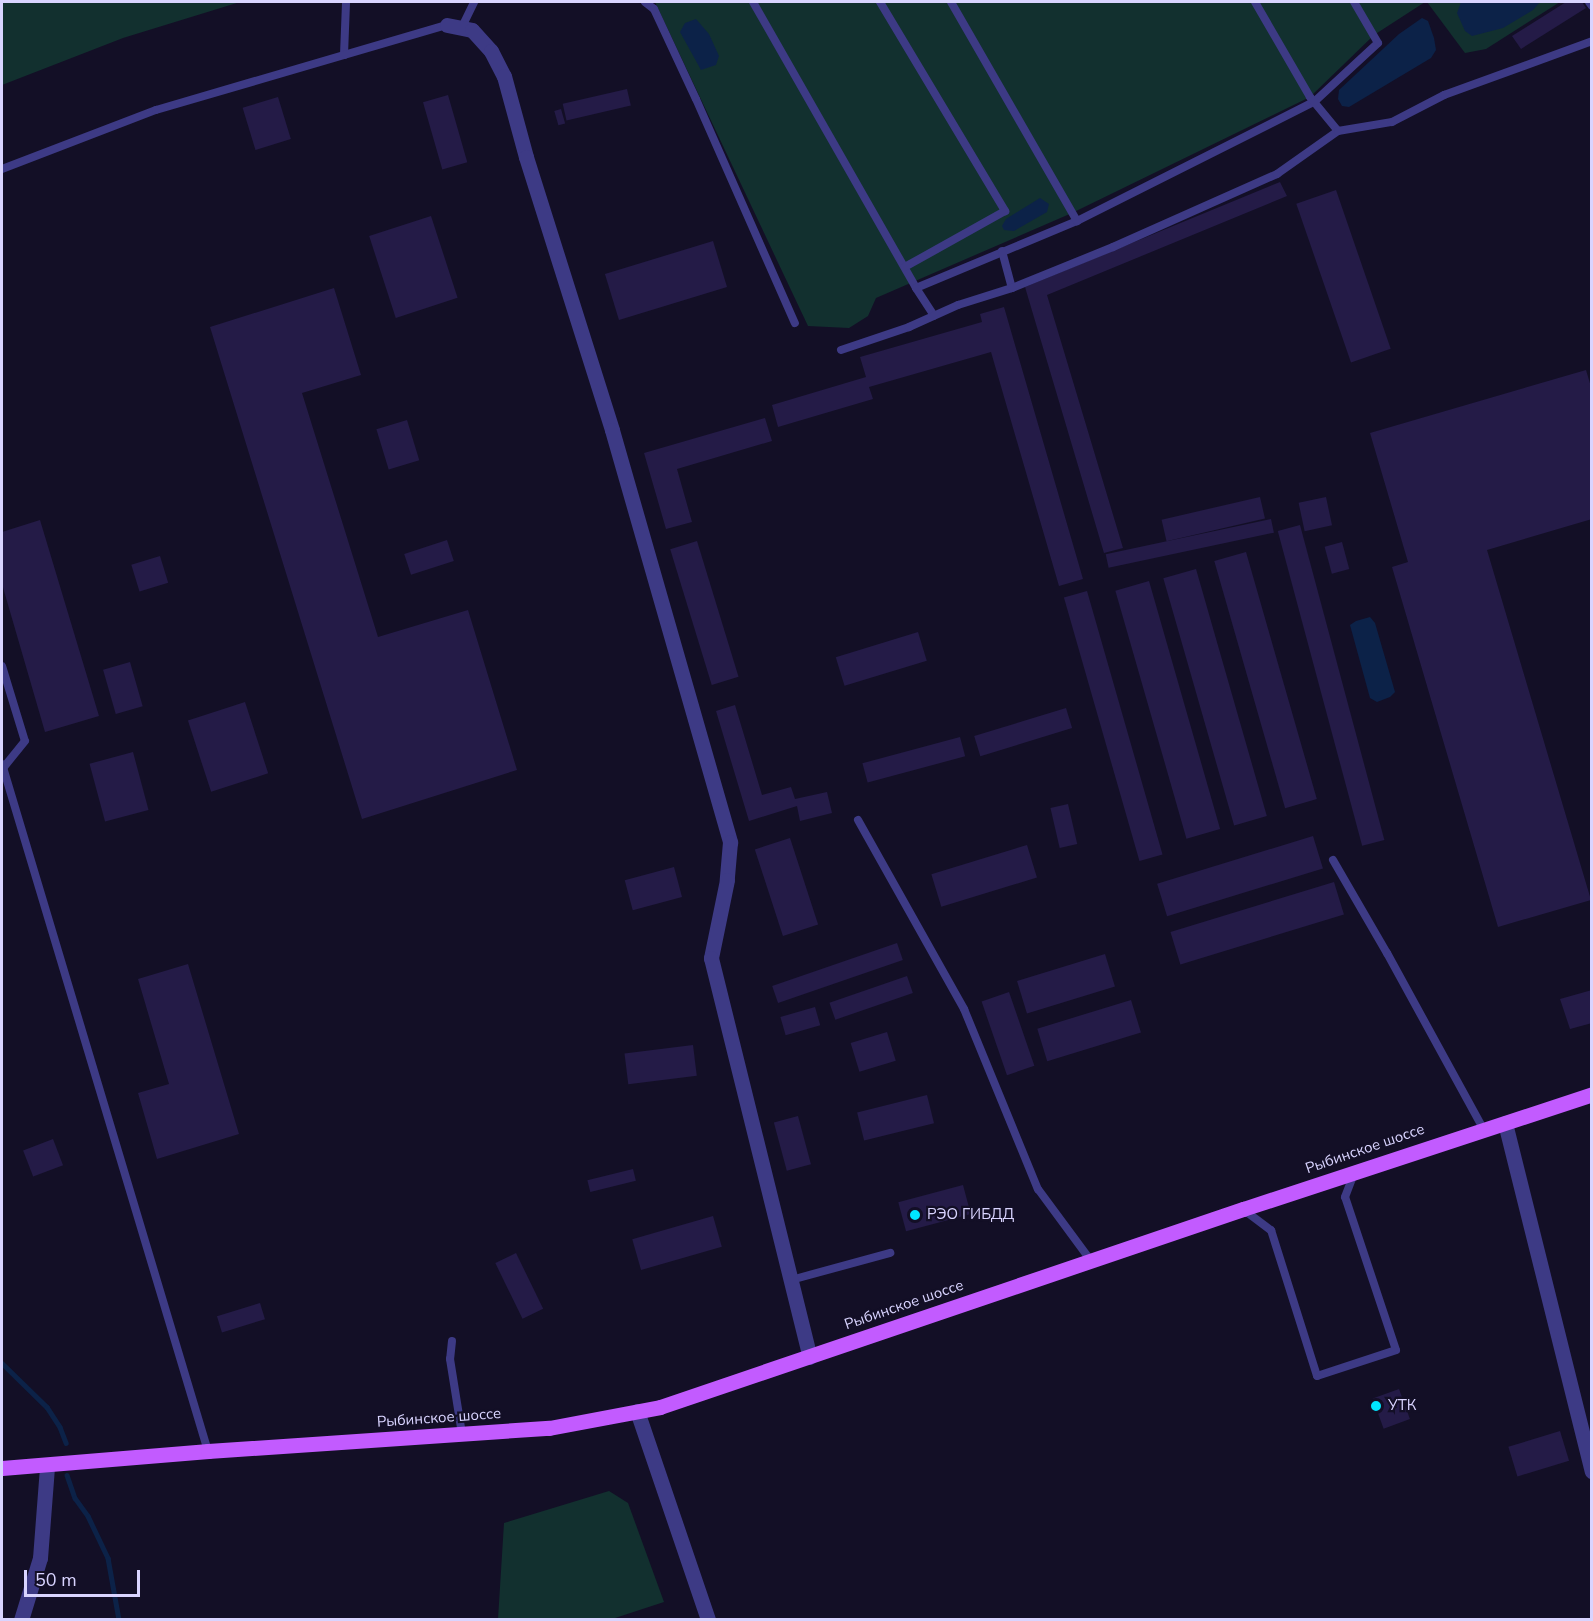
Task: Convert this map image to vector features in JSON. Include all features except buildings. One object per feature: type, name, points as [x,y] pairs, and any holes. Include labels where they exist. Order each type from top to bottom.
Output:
[{"type":"main road","name":"Рыбинское шоссе","points":[[2,1468],[208,1451],[549,1428],[660,1407],[1483,1128],[1592,1094]]},
{"type":"street","points":[[454,26],[472,30],[491,51],[504,76],[526,157],[612,430],[730,842],[727,879],[711,958],[810,1357]]},
{"type":"street","points":[[1505,1123],[1587,1432],[1592,1471]]},
{"type":"street","points":[[637,1411],[708,1620]]},
{"type":"street","points":[[21,1620],[40,1558],[47,1466]]},
{"type":"lane","points":[[344,55],[346,2]]},
{"type":"lane","points":[[2,169],[156,110],[344,55],[454,26],[474,2]]},
{"type":"lane","points":[[645,2],[654,9],[795,323]]},
{"type":"lane","points":[[753,2],[934,316]]},
{"type":"lane","points":[[880,2],[1005,212],[905,267]]},
{"type":"lane","points":[[951,2],[1077,221]]},
{"type":"lane","points":[[1255,2],[1314,102],[1338,131]]},
{"type":"lane","points":[[916,288],[1077,221],[1314,102],[1378,43],[1354,2]]},
{"type":"lane","points":[[1589,2],[1592,6]]},
{"type":"lane","points":[[841,350],[1012,288],[1113,247],[1277,174],[1338,131],[1392,122],[1444,95],[1592,41]]},
{"type":"lane","points":[[1002,251],[1012,288]]},
{"type":"lane","points":[[2,666],[25,741],[2,766],[208,1451]]},
{"type":"lane","points":[[858,819],[964,1009],[1038,1189],[1091,1261]]},
{"type":"lane","points":[[1333,860],[1388,953],[1483,1128]]},
{"type":"lane","points":[[1243,1209],[1271,1230],[1317,1376],[1396,1350],[1345,1197],[1354,1172]]},
{"type":"lane","points":[[791,1280],[890,1253]]},
{"type":"lane","points":[[453,1341],[450,1359],[463,1435]]},
{"type":"green space","points":[[2,2],[240,2],[123,38],[2,85]]},
{"type":"green space","points":[[655,2],[1425,2],[1374,35],[1310,97],[1072,213],[876,298],[868,316],[849,328],[808,326]]},
{"type":"green space","points":[[1427,2],[1560,2],[1486,49],[1465,53]]},
{"type":"green space","points":[[609,1491],[628,1503],[664,1602],[612,1619],[498,1619],[504,1523]]},
{"type":"water","points":[[1461,2],[1540,2],[1533,10],[1503,28],[1472,36],[1465,31],[1457,13]]},
{"type":"water","points":[[1422,18],[1428,21],[1434,38],[1436,50],[1431,58],[1349,107],[1342,106],[1338,99],[1339,90],[1399,34]]},
{"type":"water","points":[[696,19],[709,34],[719,56],[716,65],[701,70],[680,32],[685,23]]},
{"type":"water","points":[[1040,198],[1049,204],[1047,212],[1014,231],[1004,230],[1002,226],[1006,219]]},
{"type":"water","points":[[1370,617],[1375,623],[1395,692],[1390,697],[1377,702],[1370,698],[1350,625]]},
{"type":"waterway","points":[[2,1363],[47,1407],[60,1427],[66,1443]]},
{"type":"waterway","points":[[67,1475],[75,1498],[88,1516],[108,1558],[119,1620]]},
{"type":"place","name":"РЭО ГИБДД","points":[[915,1215]]},
{"type":"place","name":"УТК","points":[[1376,1406]]}]
